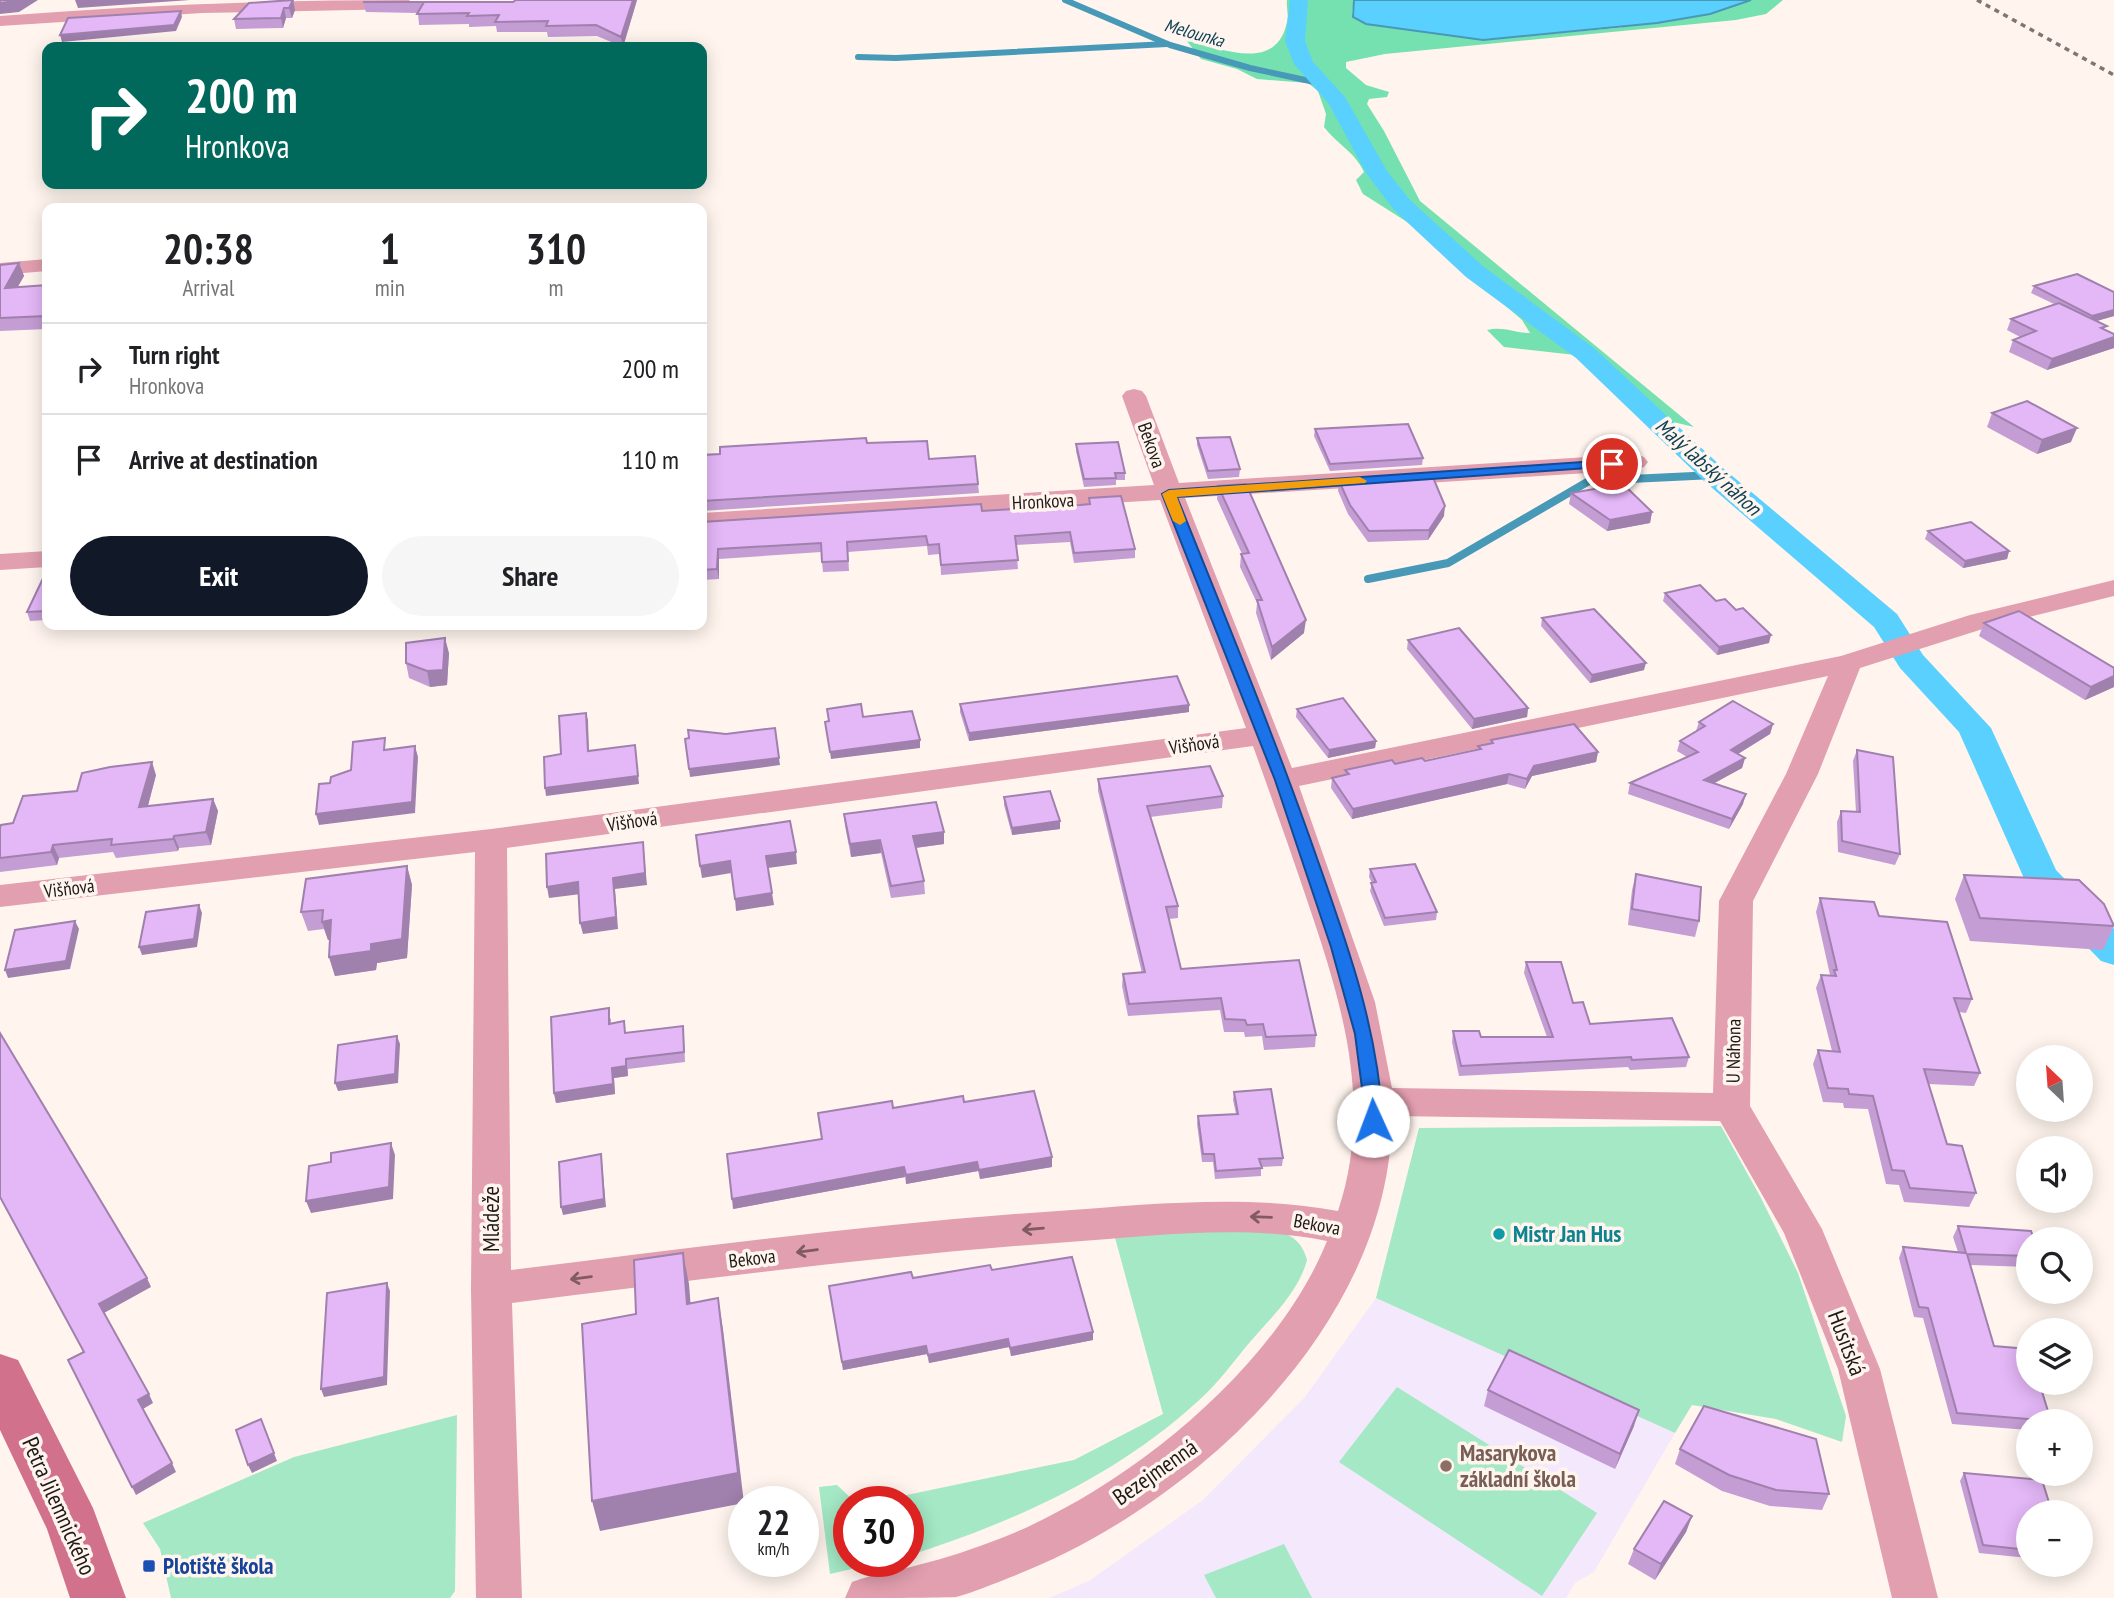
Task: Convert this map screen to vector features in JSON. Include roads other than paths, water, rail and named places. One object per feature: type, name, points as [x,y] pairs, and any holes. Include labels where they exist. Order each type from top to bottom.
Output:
[{"type":"street","points":[[0,21],[304,1],[422,4]]},
{"type":"street","points":[[0,269],[42,265]]},
{"type":"street","name":"Bekova","points":[[491,1289],[919,1238],[1066,1226],[1245,1216],[1313,1221],[1352,1230],[1368,1156],[1373,1102],[1368,1058],[1354,992],[1282,780],[1169,494],[1134,396]]},
{"type":"street","name":"Hronkova","points":[[707,521],[1169,494],[1636,462]]},
{"type":"street","points":[[0,562],[42,559]]},
{"type":"street","points":[[1282,780],[1848,663],[1912,641],[2060,599],[2114,589]]},
{"type":"street","name":"U Náhona","points":[[1373,1102],[1731,1107],[1736,901],[1802,774],[1848,663]]},
{"type":"street","name":"Višňová","points":[[0,896],[491,840],[1263,735]]},
{"type":"street","name":"Mládeže","points":[[491,840],[491,1289],[499,1598]]},
{"type":"street","name":"Husitská","points":[[1731,1107],[1802,1229],[1859,1369],[1915,1598]]},
{"type":"street","name":"Bezejmenná","points":[[868,1598],[901,1592],[991,1566],[1113,1503],[1183,1455],[1208,1434],[1280,1357],[1320,1300],[1337,1269],[1352,1230]]},
{"type":"street","name":"Petra Jilemnického","points":[[0,1376],[74,1526],[98,1598]]},
{"type":"water","points":[[1354,0],[1751,0],[1710,14],[1657,23],[1483,40],[1366,24],[1353,17]]},
{"type":"waterway","name":"Melounka","points":[[1065,0],[1170,45],[1250,68],[1319,83]]},
{"type":"waterway","name":"Malý labský náhon","points":[[1299,0],[1295,41],[1304,64],[1338,101],[1377,173],[1402,205],[1475,272],[1585,353],[1714,475],[1886,621],[1911,661],[1974,728],[2040,876],[2114,952]]},
{"type":"waterway","points":[[858,57],[896,58],[1167,44]]},
{"type":"waterway","points":[[1368,579],[1448,563],[1589,481],[1714,475]]},
{"type":"railway","points":[[1977,0],[2114,75]]},
{"type":"place","name":"Mistr Jan Hus","points":[[1499,1234]]},
{"type":"place","name":"Masarykova základní škola","points":[[1446,1466]]},
{"type":"place","name":"Plotiště škola","points":[[149,1566]]}]
